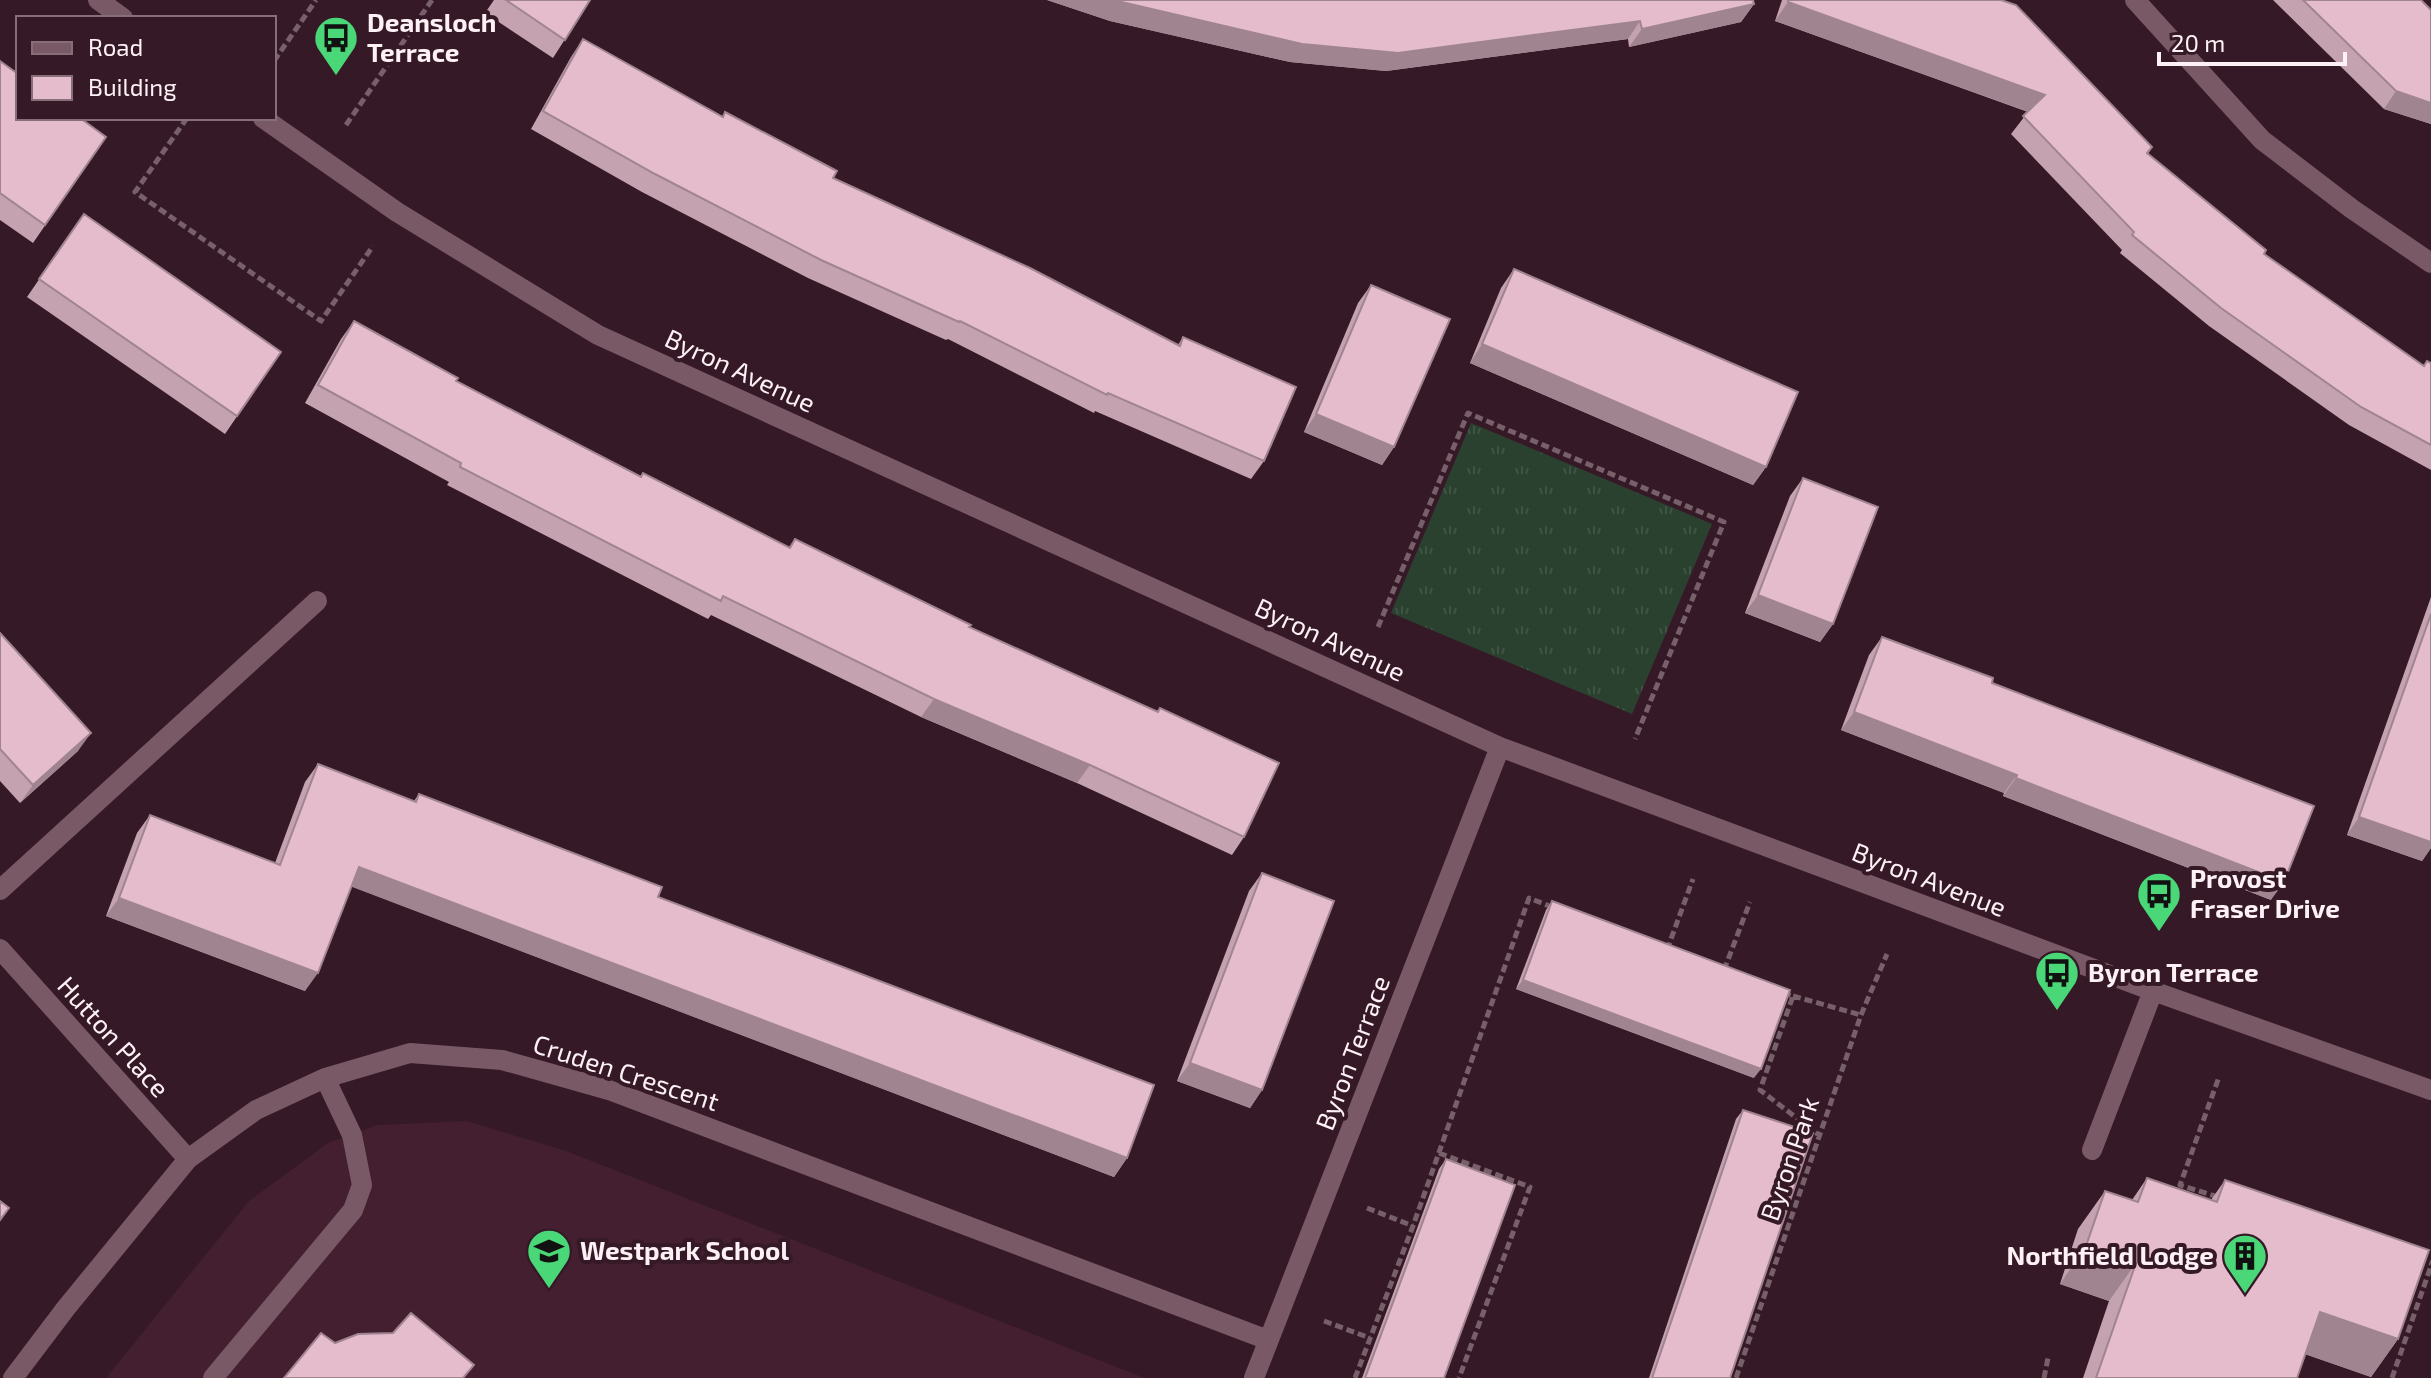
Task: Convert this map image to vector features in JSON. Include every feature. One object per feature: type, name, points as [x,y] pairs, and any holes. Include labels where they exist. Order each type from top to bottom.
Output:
[{"type":"street","points":[[98,0],[120,16]]},
{"type":"street","points":[[2135,0],[2262,140],[2352,209],[2431,263]]},
{"type":"street","name":"Byron Avenue","points":[[266,120],[397,212],[598,335],[1500,747],[2153,991],[2431,1090]]},
{"type":"street","points":[[0,890],[317,601]]},
{"type":"street","name":"Byron Terrace","points":[[1254,1378],[1500,747]]},
{"type":"street","name":"Hutton Place","points":[[0,949],[188,1159]]},
{"type":"street","points":[[2092,1150],[2153,991]]},
{"type":"street","name":"Cruden Crescent","points":[[13,1378],[188,1159],[256,1110],[325,1078],[410,1053],[502,1060],[609,1090],[1268,1340]]},
{"type":"street","points":[[213,1378],[353,1210],[362,1185],[360,1172],[352,1135],[325,1078]]},
{"type":"path","points":[[276,58],[316,0]]},
{"type":"path","points":[[323,159],[432,0]]},
{"type":"path","points":[[186,120],[135,192],[321,321],[397,212]]},
{"type":"path","points":[[1378,627],[1468,413],[1724,522],[1635,739]]},
{"type":"path","points":[[1681,956],[1666,951],[1693,879]]},
{"type":"path","points":[[1355,1378],[1413,1226],[1529,898],[1557,909]]},
{"type":"path","points":[[1724,971],[1750,902]]},
{"type":"path","name":"Byron Park","points":[[1736,1378],[1861,1015],[1887,954]]},
{"type":"path","points":[[1709,966],[1738,976]]},
{"type":"path","points":[[1779,991],[1861,1015]]},
{"type":"path","points":[[1793,996],[1760,1090],[1819,1135]]},
{"type":"path","points":[[2219,1077],[2180,1185],[2224,1199]]},
{"type":"path","points":[[1439,1153],[1530,1187],[1459,1378]]},
{"type":"path","points":[[1367,1208],[1413,1226]]},
{"type":"path","points":[[2392,1378],[2431,1264],[2416,1258]]},
{"type":"path","points":[[1324,1321],[1370,1338]]},
{"type":"path","points":[[2044,1378],[2048,1358]]},
{"type":"shaded area","name":"Westpark School","points":[[467,1121],[566,1151],[1145,1378],[106,1378],[249,1201],[328,1143],[377,1125]]},
{"type":"green space","points":[[1471,423],[1712,524],[1632,714],[1391,613]]},
{"type":"building","points":[[506,0],[590,0],[565,40]]},
{"type":"building","points":[[1113,0],[1753,0],[1754,4],[1642,29],[1640,21],[1398,53],[1302,44]]},
{"type":"building","points":[[1788,0],[2001,0],[2016,5],[2152,147],[2147,153],[2266,250],[2264,254],[2424,366],[2427,361],[2431,363],[2431,445],[2361,407],[2221,308],[2132,235],[2134,232],[2023,116],[2045,95]]},
{"type":"building","points":[[2303,0],[2421,0],[2431,10],[2431,103],[2396,91]]},
{"type":"building","points":[[583,39],[723,117],[725,112],[837,171],[833,178],[1030,268],[1180,346],[1183,337],[1296,387],[1264,461],[1107,395],[960,321],[821,260],[655,174],[543,111]]},
{"type":"building","points":[[0,61],[16,73],[16,120],[83,120],[106,137],[45,225],[0,193]]},
{"type":"building","points":[[84,214],[281,352],[237,416],[39,279]]},
{"type":"building","points":[[1514,269],[1798,392],[1766,467],[1482,344]]},
{"type":"building","points":[[1371,285],[1450,319],[1394,447],[1316,414]]},
{"type":"building","points":[[354,321],[458,378],[456,381],[641,477],[643,473],[790,548],[795,539],[971,625],[969,627],[1158,712],[1160,708],[1279,763],[1244,837],[1090,765],[934,699],[723,596],[721,601],[460,467],[461,463],[318,385]]},
{"type":"building","points":[[1803,478],[1878,507],[1833,624],[1758,595]]},
{"type":"building","points":[[2431,614],[2431,842],[2359,817]]},
{"type":"building","points":[[0,633],[91,733],[33,785],[0,749]]},
{"type":"building","points":[[1882,637],[1993,678],[1992,683],[2314,806],[2284,882],[1854,712]]},
{"type":"building","points":[[318,764],[416,802],[419,794],[662,887],[658,897],[1154,1085],[1127,1158],[359,867],[318,973],[119,898],[150,815],[280,865]]},
{"type":"building","points":[[1262,873],[1334,901],[1262,1090],[1190,1063]]},
{"type":"building","points":[[1552,901],[1790,990],[1761,1069],[1523,980]]},
{"type":"building","points":[[1743,1110],[1813,1133],[1730,1378],[1652,1378]]},
{"type":"building","points":[[1446,1159],[1515,1185],[1444,1378],[1365,1378]]},
{"type":"building","name":"Northfield Lodge","points":[[2147,1178],[2217,1202],[2225,1180],[2429,1250],[2398,1339],[2320,1312],[2297,1378],[2096,1378],[2136,1263],[2086,1246],[2105,1191],[2138,1202]]},
{"type":"building","points":[[0,1201],[9,1208],[0,1220]]},
{"type":"building","points":[[411,1313],[474,1365],[463,1378],[284,1378],[321,1333],[335,1343],[358,1334],[393,1333]]},
{"type":"place","name":"Deansloch Terrace","points":[[336,77]]},
{"type":"place","name":"Provost Fraser Drive","points":[[2159,933]]},
{"type":"place","name":"Byron Terrace","points":[[2057,1012]]},
{"type":"place","name":"Westpark School","points":[[549,1290]]},
{"type":"place","name":"Northfield Lodge","points":[[2245,1295]]}]
